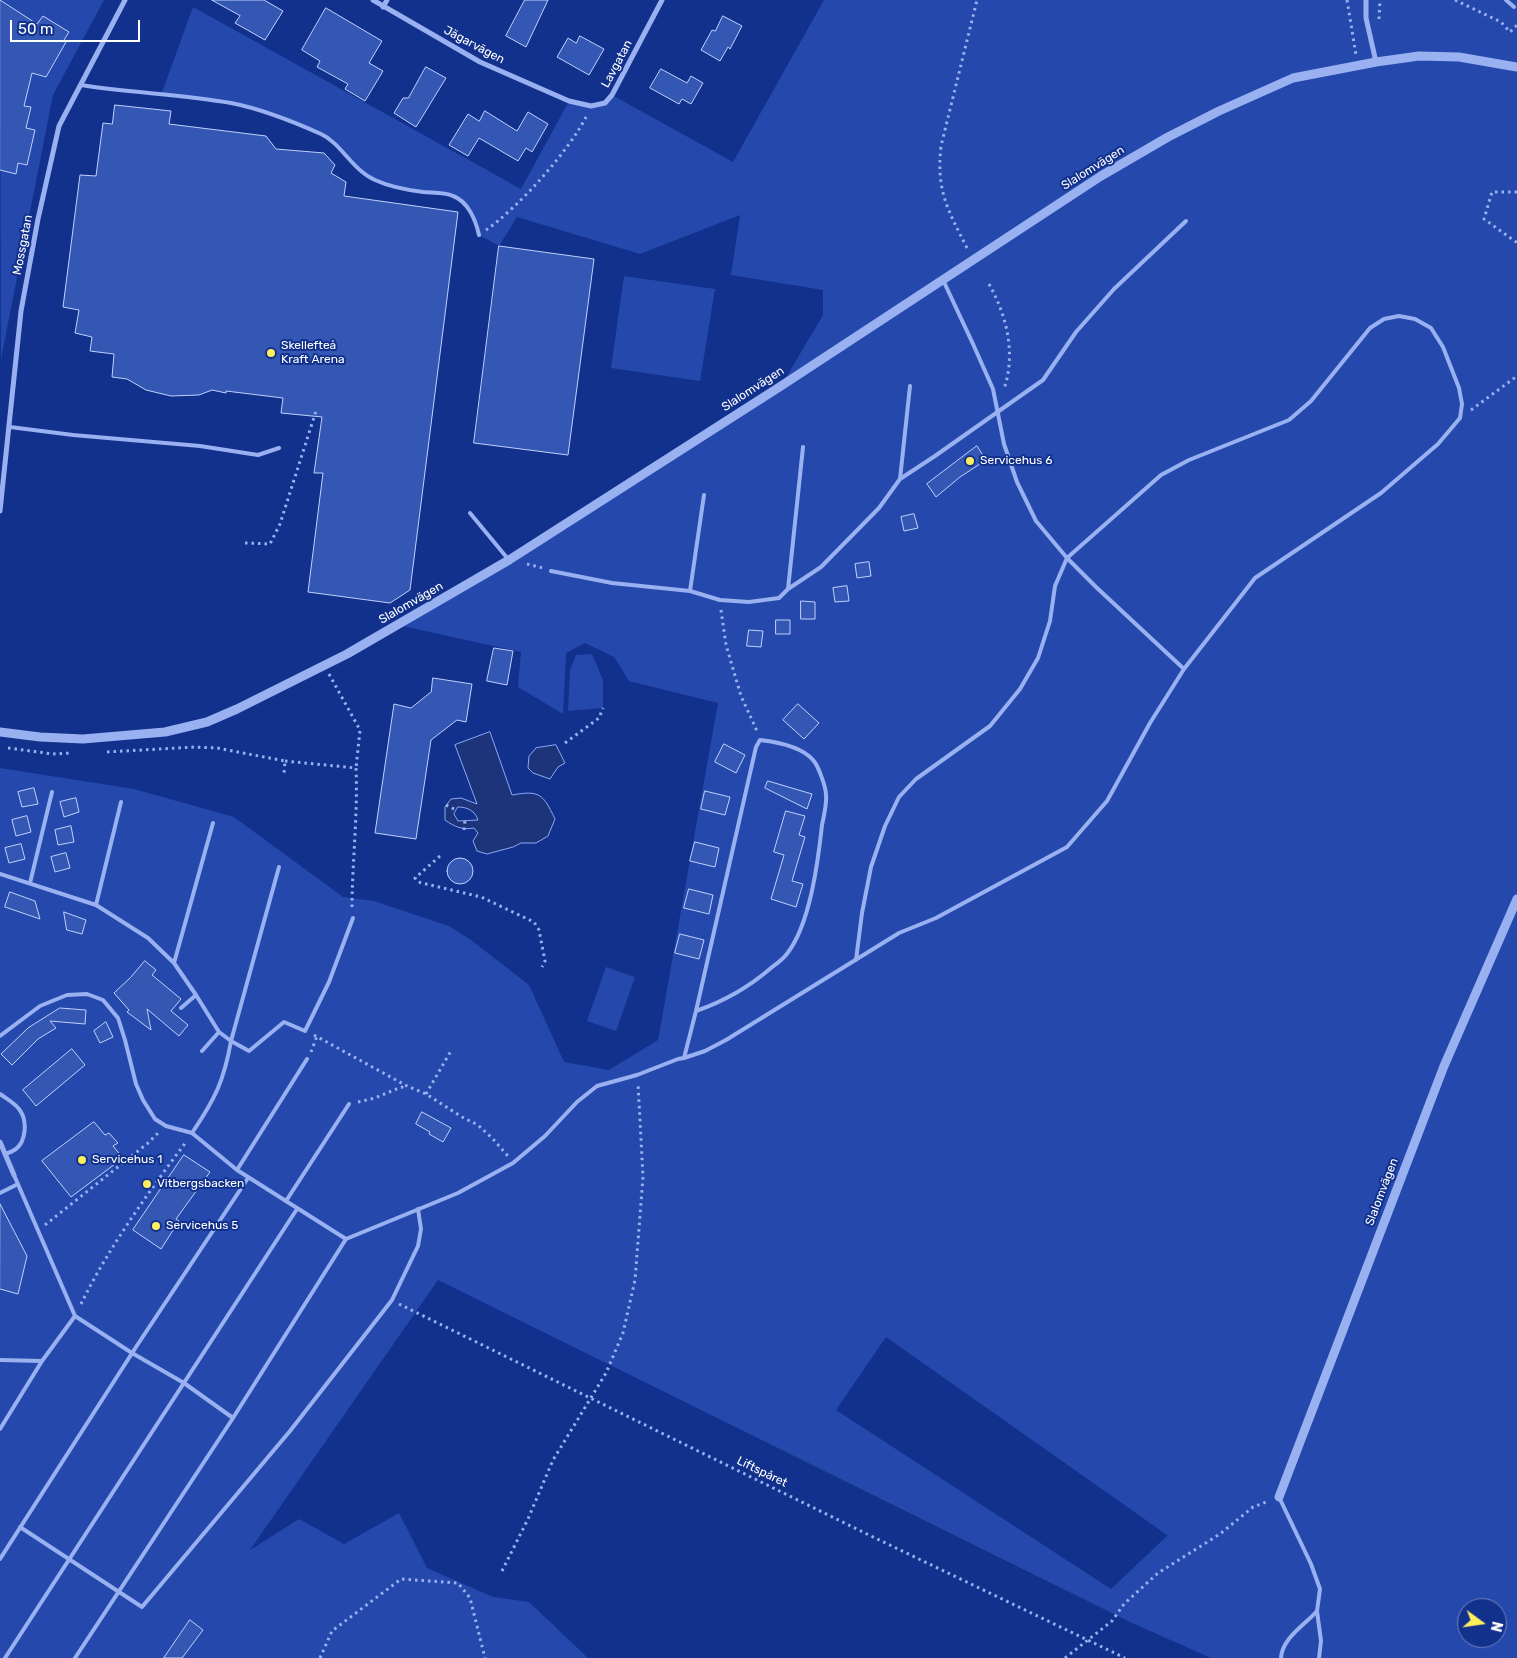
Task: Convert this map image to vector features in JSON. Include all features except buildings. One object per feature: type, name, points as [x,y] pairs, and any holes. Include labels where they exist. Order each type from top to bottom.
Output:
[{"type":"street","name":"Mossgatan","points":[[0,510],[10,427],[20,310],[59,126],[125,0]]},
{"type":"street","name":"Jägarvägen","points":[[373,0],[480,62],[569,100],[591,106]]},
{"type":"street","points":[[383,6],[387,0]]},
{"type":"street","name":"Lavgatan","points":[[591,106],[605,103],[612,95],[662,0]]},
{"type":"street","points":[[1366,0],[1366,18],[1376,62]]},
{"type":"street","name":"Slalomvägen","points":[[0,732],[40,737],[83,739],[165,732],[207,722],[237,709],[324,665],[509,560],[781,386],[1101,176],[1211,115],[1294,78],[1358,65],[1419,56],[1449,57],[1517,67]]},
{"type":"street","name":"Slalomvägen","points":[[1279,1497],[1444,1066],[1517,899]]},
{"type":"street","points":[[0,1142],[14,1175]]},
{"type":"lane","points":[[1506,0],[1514,7]]},
{"type":"lane","points":[[81,85],[116,91],[232,103],[300,125],[324,135],[361,172],[375,180],[420,192],[444,194],[458,198],[470,212],[477,224],[480,235]]},
{"type":"lane","points":[[552,571],[612,583],[690,591],[720,600],[749,602],[779,598],[788,589],[821,567],[879,508],[900,479],[1043,380],[1076,332],[1114,290],[1186,222]]},
{"type":"lane","points":[[943,280],[993,389],[996,413],[1014,475],[1036,521],[1067,558],[1184,669]]},
{"type":"lane","points":[[75,1658],[233,1418],[346,1239],[458,1193],[513,1163],[545,1136],[577,1102],[597,1086],[637,1075],[678,1058],[684,1058],[705,1051],[726,1040],[856,960],[899,933],[936,918],[1066,848],[1107,801],[1150,722],[1184,669],[1255,578],[1381,493],[1438,444],[1460,418],[1462,404],[1459,388],[1443,347],[1431,328],[1415,319],[1398,316],[1384,319],[1370,328],[1311,401],[1289,420],[1189,460],[1161,476],[1067,558],[1055,586],[1050,621],[1038,658],[1020,689],[990,726],[916,779],[899,798],[885,826],[871,867],[862,913],[856,960]]},
{"type":"lane","points":[[900,479],[910,386]]},
{"type":"lane","points":[[10,427],[73,435],[200,446],[258,455],[279,448]]},
{"type":"lane","points":[[788,589],[803,447]]},
{"type":"lane","points":[[690,591],[704,495]]},
{"type":"lane","points":[[470,513],[509,560]]},
{"type":"lane","points":[[684,1058],[756,747],[760,740],[785,745],[814,760],[826,794],[811,895],[798,934],[786,955],[755,982],[715,1004],[696,1011]]},
{"type":"lane","points":[[30,883],[52,792]]},
{"type":"lane","points":[[96,905],[121,802]]},
{"type":"lane","points":[[174,963],[213,823]]},
{"type":"lane","points":[[192,1133],[213,1101],[226,1066],[231,1041],[279,867]]},
{"type":"lane","points":[[0,874],[96,905],[148,938],[174,963],[219,1032],[231,1041],[249,1050],[284,1022],[305,1031],[330,982],[352,918]]},
{"type":"lane","points":[[0,1036],[40,1006],[67,994],[88,994],[103,1000],[118,1018],[136,1084],[155,1119],[166,1126],[192,1133],[248,1178],[346,1239]]},
{"type":"lane","points":[[181,1008],[196,995]]},
{"type":"lane","points":[[202,1051],[219,1032]]},
{"type":"lane","points":[[237,1170],[307,1059]]},
{"type":"lane","points":[[0,1094],[12,1101],[22,1112],[25,1127],[22,1141],[16,1149],[6,1154]]},
{"type":"lane","points":[[286,1201],[350,1104]]},
{"type":"lane","points":[[14,1175],[75,1316],[132,1353],[184,1383],[233,1418]]},
{"type":"lane","points":[[0,1559],[132,1353],[248,1178]]},
{"type":"lane","points":[[0,1193],[18,1184]]},
{"type":"lane","points":[[5,1658],[297,1208]]},
{"type":"lane","points":[[20,1527],[142,1607],[290,1432],[392,1300],[418,1246],[421,1229],[418,1210]]},
{"type":"lane","points":[[0,1429],[42,1361],[75,1316]]},
{"type":"lane","points":[[0,1360],[42,1361]]},
{"type":"lane","points":[[1279,1497],[1312,1564],[1320,1589],[1317,1611],[1321,1640],[1319,1658]]},
{"type":"lane","points":[[1281,1658],[1281,1653],[1291,1637],[1317,1611]]},
{"type":"path","points":[[967,248],[946,208],[939,177],[939,162],[941,146],[978,0]]},
{"type":"path","points":[[1347,0],[1358,65]]},
{"type":"path","points":[[1455,0],[1500,22],[1510,32],[1517,26]]},
{"type":"path","points":[[480,235],[502,219],[540,179],[580,130],[591,106]]},
{"type":"path","points":[[1517,192],[1492,192],[1484,220],[1516,242],[1517,246]]},
{"type":"path","points":[[989,284],[1000,304],[1007,330],[1010,359]]},
{"type":"path","points":[[1460,418],[1517,376]]},
{"type":"path","points":[[245,543],[270,544],[280,524],[316,411]]},
{"type":"path","points":[[524,563],[539,567]]},
{"type":"path","points":[[720,600],[729,653],[741,696],[756,726],[760,740]]},
{"type":"path","points":[[324,665],[360,730],[356,768],[357,801],[352,918]]},
{"type":"path","points":[[565,743],[599,718],[603,708]]},
{"type":"path","points":[[0,746],[53,754],[76,753]]},
{"type":"path","points":[[103,752],[194,747],[218,748],[285,761],[356,768]]},
{"type":"path","points":[[284,774],[285,761]]},
{"type":"path","points":[[446,805],[456,810]]},
{"type":"path","points":[[464,830],[465,820]]},
{"type":"path","points":[[440,856],[414,878],[418,882],[481,897],[534,922],[539,930],[545,961],[542,968]]},
{"type":"path","points":[[305,1031],[407,1086],[426,1094],[478,1125],[493,1138],[513,1163]]},
{"type":"path","points":[[307,1059],[313,1050],[317,1036]]},
{"type":"path","points":[[426,1094],[452,1049]]},
{"type":"path","points":[[502,1571],[528,1519],[553,1460],[592,1399],[606,1373],[623,1333],[634,1280],[643,1177],[637,1075]]},
{"type":"path","points":[[350,1104],[375,1098],[407,1086]]},
{"type":"path","points":[[38,1231],[148,1143],[166,1126]]},
{"type":"path","points":[[75,1316],[104,1262],[192,1133]]},
{"type":"path","name":"Liftspåret","points":[[392,1300],[1125,1658]]},
{"type":"path","points":[[1065,1658],[1112,1621],[1124,1604],[1158,1572],[1220,1534],[1253,1507],[1279,1497]]},
{"type":"path","points":[[320,1658],[332,1631],[401,1579],[458,1582],[470,1598],[485,1658]]},
{"type":"shaded area","points":[[0,0],[104,0],[53,95],[1,359]]},
{"type":"shaded area","points":[[824,0],[1517,0],[1517,1658],[1211,1658],[1132,1623],[438,1280],[250,1550],[299,1519],[344,1544],[399,1513],[427,1568],[493,1597],[529,1602],[588,1658],[0,1658],[0,768],[134,789],[234,817],[343,897],[374,901],[449,926],[471,940],[529,985],[564,1062],[609,1070],[658,1040],[718,703],[629,681],[614,657],[585,643],[566,653],[563,714],[518,687],[521,652],[398,625],[781,386],[823,315],[823,290],[731,275],[740,215],[640,254],[517,217],[499,246],[479,235],[470,212],[458,198],[394,186],[367,176],[324,135],[272,115],[232,103],[161,95],[193,7],[521,189],[569,101],[597,105],[612,95],[733,162]],"holes":[[[886,1337],[1167,1535],[1111,1589],[836,1410]]]},
{"type":"shaded area","points":[[624,276],[715,289],[700,381],[611,368]]},
{"type":"shaded area","points":[[592,654],[603,680],[603,708],[568,711],[570,670],[576,655]]},
{"type":"shaded area","points":[[490,732],[512,795],[529,793],[540,796],[551,811],[555,819],[548,836],[536,843],[521,843],[487,854],[477,851],[473,841],[478,833],[474,828],[466,829],[445,820],[445,807],[451,799],[461,798],[477,804],[455,745]],"holes":[[[458,807],[473,812],[478,820],[458,821],[454,814]]]},
{"type":"shaded area","points":[[556,745],[565,763],[558,767],[550,779],[533,773],[528,768],[529,756],[536,748]]},
{"type":"shaded area","points":[[606,967],[635,977],[616,1031],[587,1021]]},
{"type":"place","name":"Skellefteå Kraft Arena","points":[[271,353]]},
{"type":"place","name":"Servicehus 6","points":[[970,461]]},
{"type":"place","name":"Servicehus 1","points":[[82,1160]]},
{"type":"place","name":"Vitbergsbacken","points":[[147,1184]]},
{"type":"place","name":"Servicehus 5","points":[[156,1226]]}]
